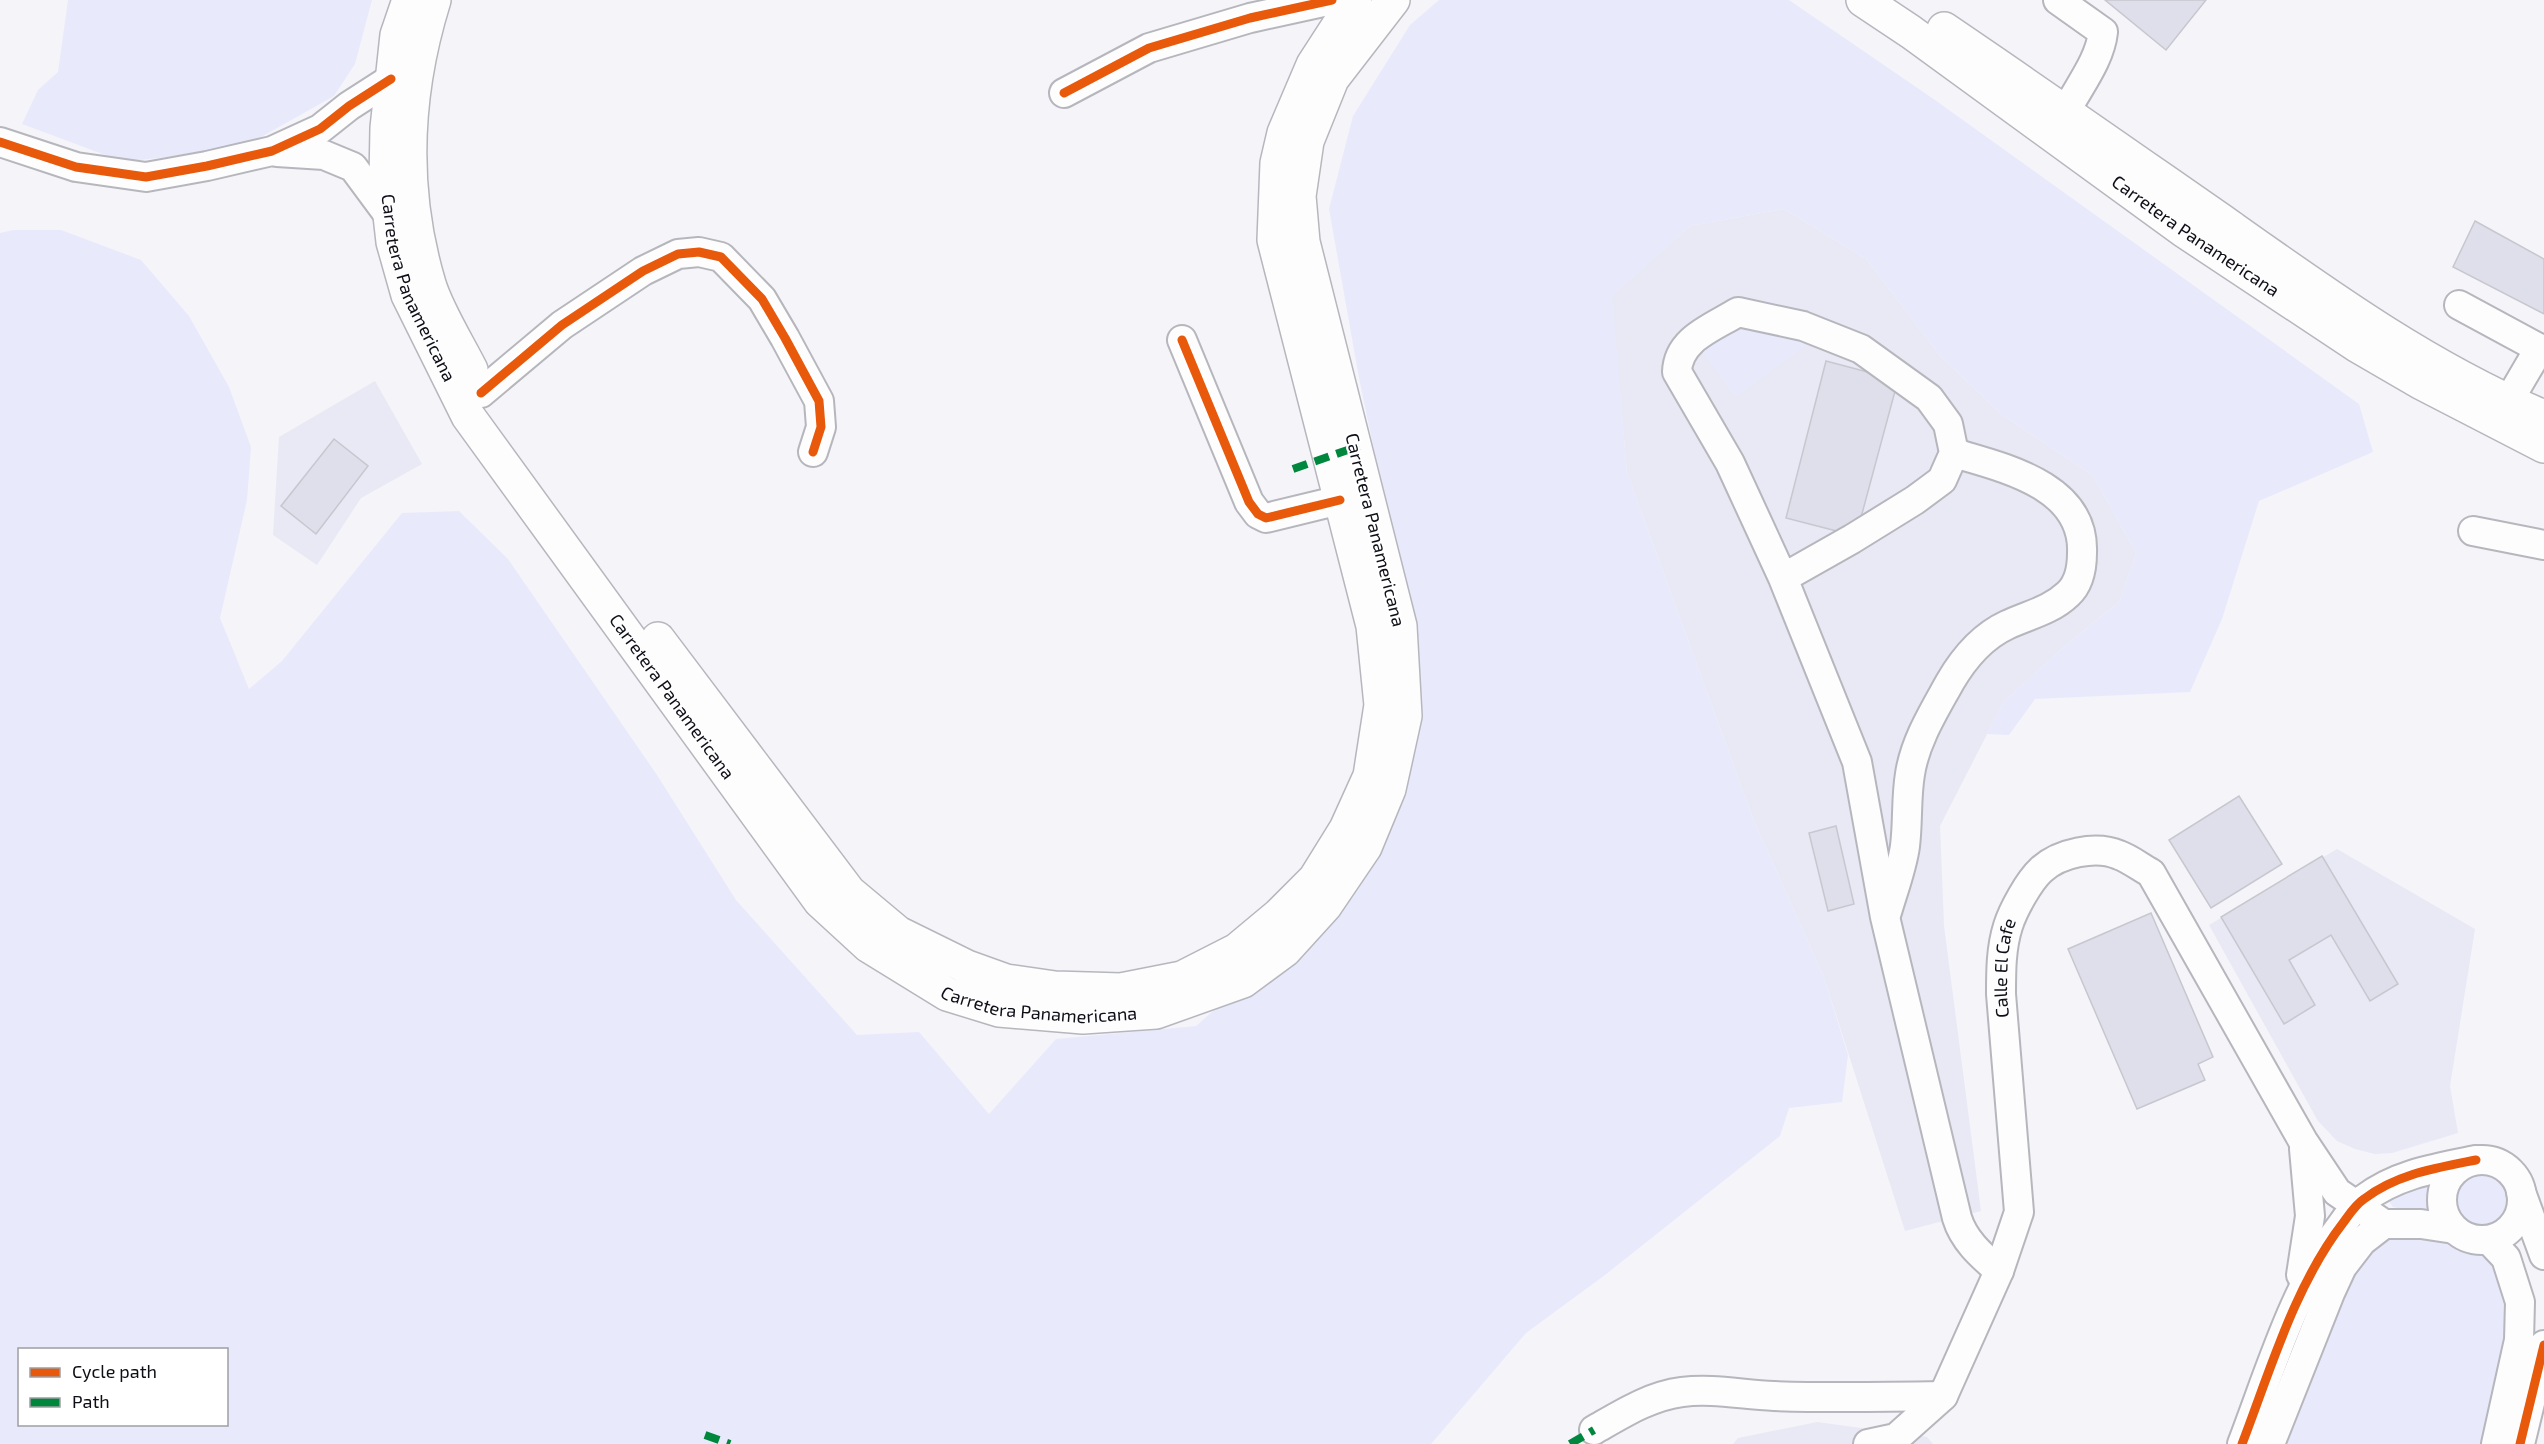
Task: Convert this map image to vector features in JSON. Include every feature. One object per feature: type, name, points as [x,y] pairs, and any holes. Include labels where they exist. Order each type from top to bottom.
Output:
[{"type":"main road","name":"Carretera Panamericana","points":[[409,0],[397,35],[391,79],[386,159],[393,242],[408,295],[468,416],[820,901],[869,946],[947,994],[999,1010],[1083,1017],[1156,1012],[1243,981],[1285,950],[1326,906],[1365,847],[1389,789],[1405,716],[1400,626],[1304,242],[1299,196],[1307,141],[1332,79],[1393,0]]},
{"type":"main road","name":"Carretera Panamericana","points":[[434,0],[422,42],[415,86],[410,130],[409,179],[429,285],[481,393],[556,503],[849,892],[898,933],[967,967],[1006,981],[1055,988],[1121,990],[1182,978],[1237,951],[1280,915],[1315,879],[1346,829],[1370,776],[1381,705],[1373,626],[1274,240],[1277,163],[1284,133],[1296,99],[1312,65],[1355,0]]},
{"type":"main road","name":"Carretera Panamericana","points":[[1863,0],[2183,230],[2358,346],[2420,382],[2544,446]]},
{"type":"main road","name":"Carretera Panamericana","points":[[1900,0],[2066,111],[2314,286],[2437,364],[2508,402],[2544,417]]},
{"type":"street","points":[[1064,93],[1149,48],[1250,18],[1332,0]]},
{"type":"street","points":[[2058,0],[2103,32],[2102,43],[2096,56],[2066,111]]},
{"type":"street","points":[[0,142],[76,167],[146,177],[272,151],[320,129],[349,106],[391,79]]},
{"type":"street","points":[[272,151],[324,155],[353,167],[390,217]]},
{"type":"street","points":[[481,393],[562,325],[643,272],[678,254],[699,252],[721,257],[762,299],[785,338],[819,401],[821,427],[813,452]]},
{"type":"street","points":[[2458,305],[2541,350],[2508,402]]},
{"type":"street","points":[[1783,578],[1915,500],[1942,480],[1954,453],[1948,424],[1929,398],[1861,349],[1803,326],[1738,312],[1686,344],[1678,360],[1677,372],[1730,463],[1783,578],[1857,762],[1886,917],[1960,1230],[1978,1252],[1999,1271]]},
{"type":"street","points":[[1182,340],[1249,502],[1258,514],[1266,518],[1340,500]]},
{"type":"street","points":[[1886,917],[1905,848],[1910,772],[1923,731],[1952,679],[1975,646],[2006,625],[2043,611],[2069,594],[2081,572],[2082,550],[2079,525],[2064,501],[2016,471],[1954,453]]},
{"type":"street","points":[[2473,531],[2544,545]]},
{"type":"street","name":"Calle El Cafe","points":[[1868,1444],[1896,1438],[1943,1396],[1999,1271],[2019,1212],[2001,994],[2001,959],[2008,925],[2021,898],[2041,870],[2064,857],[2086,849],[2118,854],[2151,873],[2303,1141]]},
{"type":"street","points":[[2303,1141],[2331,1170],[2345,1177],[2364,1181],[2397,1180]]},
{"type":"street","points":[[2303,1141],[2337,1192],[2384,1224],[2421,1224],[2454,1229]]},
{"type":"street","points":[[2295,1307],[2310,1216],[2303,1141]]},
{"type":"street","points":[[2476,1160],[2454,1170],[2442,1191],[2443,1214],[2454,1229],[2466,1238],[2489,1240],[2512,1227],[2519,1215],[2522,1202],[2520,1188]]},
{"type":"street","points":[[2242,1444],[2295,1307],[2316,1263],[2356,1206],[2383,1186],[2414,1173],[2476,1160],[2497,1163],[2514,1176],[2544,1255]]},
{"type":"street","points":[[2270,1444],[2342,1267],[2362,1241],[2384,1224]]},
{"type":"street","points":[[2489,1240],[2506,1258],[2520,1302],[2519,1340],[2496,1444]]},
{"type":"street","points":[[2520,1444],[2544,1345]]},
{"type":"street","points":[[1594,1430],[1642,1403],[1682,1392],[1722,1391],[1806,1396],[1943,1396]]},
{"type":"shaded area","points":[[68,0],[372,0],[355,64],[334,96],[254,141],[183,155],[124,162],[22,124],[38,90],[58,72]]},
{"type":"shaded area","points":[[1439,0],[1789,0],[1935,100],[2359,404],[2373,452],[2259,501],[2222,619],[2190,692],[2035,699],[2009,735],[1987,734],[2004,701],[2069,642],[2119,602],[2136,553],[2093,476],[2002,415],[1940,356],[1866,259],[1784,209],[1690,226],[1612,296],[1627,472],[1753,818],[1824,977],[1848,1055],[1842,1102],[1789,1108],[1780,1136],[1605,1275],[1526,1333],[1431,1444],[0,1444],[0,233],[13,230],[61,230],[141,260],[189,316],[229,387],[251,447],[247,500],[220,618],[249,689],[282,661],[402,513],[459,511],[508,559],[657,775],[736,900],[857,1035],[919,1032],[989,1114],[1056,1039],[1196,1026],[1334,905],[1391,803],[1384,498],[1359,378],[1329,209],[1353,116],[1410,25]]},
{"type":"shaded area","points":[[1784,209],[1866,259],[1940,356],[2002,415],[2093,476],[2136,553],[2119,602],[2069,642],[2004,701],[1940,826],[1944,926],[1981,1211],[1905,1231],[1824,977],[1753,818],[1627,472],[1611,296],[1690,226]]},
{"type":"shaded area","points":[[1770,297],[1805,346],[1735,397],[1700,348]]},
{"type":"shaded area","points":[[375,381],[422,464],[361,498],[317,565],[273,535],[279,437]]},
{"type":"shaded area","points":[[2337,849],[2475,929],[2450,1086],[2458,1133],[2392,1153],[2375,1154],[2355,1149],[2337,1141],[2318,1121],[2209,925]]},
{"type":"shaded area","points":[[2482,1168],[2504,1177],[2513,1199],[2504,1221],[2482,1230],[2460,1221],[2451,1199],[2460,1177]]},
{"type":"shaded area","points":[[2431,1181],[2427,1203],[2431,1216],[2393,1207],[2389,1201]]},
{"type":"shaded area","points":[[2402,1232],[2463,1245],[2501,1265],[2511,1305],[2499,1444],[2281,1444],[2342,1287],[2375,1241]]},
{"type":"shaded area","points":[[1817,1422],[1927,1437],[1933,1444],[1733,1444],[1738,1438]]},
{"type":"building","points":[[2105,0],[2206,0],[2166,50]]},
{"type":"building","points":[[2475,221],[2544,259],[2544,314],[2453,267]]},
{"type":"building","points":[[1826,361],[1898,380],[1856,536],[1786,518]]},
{"type":"building","points":[[334,439],[368,466],[316,534],[281,506]]},
{"type":"building","points":[[2239,796],[2282,864],[2211,908],[2169,840]]},
{"type":"building","points":[[1836,826],[1854,904],[1828,911],[1809,833]]},
{"type":"building","points":[[2322,856],[2398,984],[2370,1001],[2331,935],[2289,960],[2315,1005],[2284,1024],[2221,917]]},
{"type":"building","points":[[2151,913],[2213,1057],[2198,1064],[2205,1080],[2137,1109],[2068,949]]},
{"type":"marked path","points":[[1293,469],[1359,446]]},
{"type":"marked path","points":[[1570,1444],[1594,1430]]},
{"type":"marked path","points":[[705,1435],[730,1444]]},
{"type":"cycle path","points":[[1064,93],[1149,48],[1250,18],[1332,0]]},
{"type":"cycle path","points":[[0,142],[76,167],[146,177],[272,151],[320,129],[349,106],[391,79]]},
{"type":"cycle path","points":[[481,393],[562,325],[643,271],[678,254],[699,252],[721,257],[762,299],[785,338],[819,401],[821,427],[813,452]]},
{"type":"cycle path","points":[[1182,340],[1249,502],[1258,514],[1266,518],[1340,500]]},
{"type":"cycle path","points":[[2242,1444],[2297,1301],[2326,1247],[2352,1210],[2361,1201],[2390,1183],[2432,1169],[2476,1160]]},
{"type":"cycle path","points":[[2520,1444],[2544,1345]]}]
